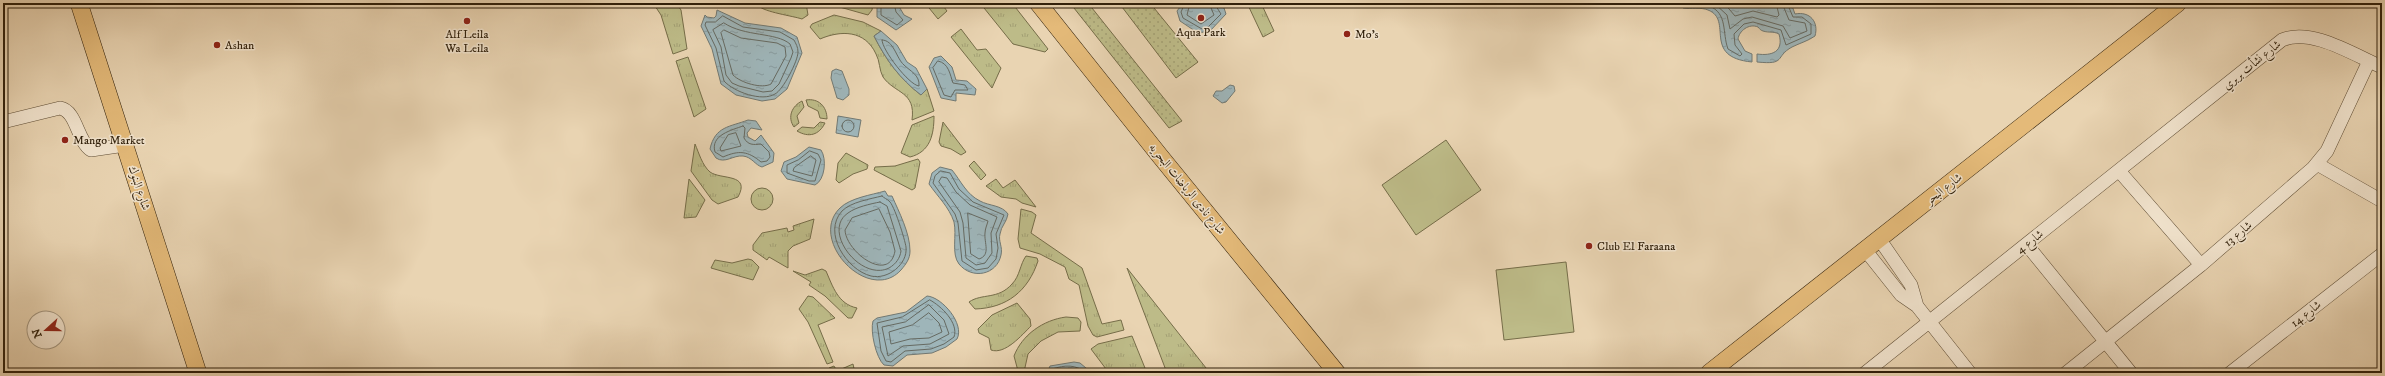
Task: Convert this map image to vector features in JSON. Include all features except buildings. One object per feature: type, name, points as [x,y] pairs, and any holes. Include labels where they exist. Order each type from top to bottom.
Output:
[{"type":"main road","name":"شارع البنوك","points":[[79,3],[198,373]]},
{"type":"main road","name":"شارع نادى الرياضات البحريه","points":[[1038,3],[1160,156],[1337,373]]},
{"type":"main road","name":"شارع البحر","points":[[1709,373],[1880,240],[2178,3]]},
{"type":"street","name":"شارع نشأت بربري","points":[[2195,112],[2276,45],[2290,37],[2298,35],[2313,38],[2382,67]]},
{"type":"street","name":"شارع 13","points":[[2066,373],[2201,264],[2317,164],[2327,151],[2369,61]]},
{"type":"street","points":[[3,122],[60,108],[68,111],[86,146],[91,150],[125,145]]},
{"type":"street","name":"شارع 4","points":[[1865,373],[2195,112]]},
{"type":"street","points":[[2317,164],[2382,201]]},
{"type":"street","points":[[2120,172],[2201,264]]},
{"type":"street","points":[[1880,240],[1911,285],[1917,306]]},
{"type":"street","points":[[2027,245],[2131,373]]},
{"type":"street","points":[[1866,251],[1901,295],[1917,306],[1970,373]]},
{"type":"street","name":"شارع 14","points":[[2230,373],[2382,255]]},
{"type":"green space","points":[[653,3],[676,3],[681,10],[687,49],[673,54],[661,15]]},
{"type":"green space","points":[[760,3],[806,3],[808,15],[802,19],[779,14],[762,8],[759,6]]},
{"type":"green space","points":[[834,3],[873,3],[872,10],[868,15],[836,6]]},
{"type":"green space","points":[[925,3],[941,3],[947,11],[938,19]]},
{"type":"green space","points":[[980,3],[1012,3],[1048,49],[1045,52],[1013,44]]},
{"type":"green space","points":[[1070,3],[1088,3],[1182,121],[1169,128]]},
{"type":"green space","points":[[1119,3],[1150,3],[1198,62],[1176,78]]},
{"type":"green space","points":[[1247,3],[1261,3],[1274,31],[1263,37]]},
{"type":"green space","points":[[834,15],[863,22],[881,31],[874,36],[883,53],[900,76],[913,89],[921,95],[927,89],[934,111],[912,120],[911,103],[904,94],[888,83],[883,77],[876,54],[866,40],[859,36],[844,33],[820,39],[810,27],[812,24]]},
{"type":"green space","points":[[961,29],[977,50],[986,49],[1001,68],[992,88],[951,37]]},
{"type":"green space","points":[[688,57],[706,109],[694,117],[676,61]]},
{"type":"green space","points":[[806,100],[814,100],[821,104],[827,114],[827,119],[820,118],[818,111],[808,106]]},
{"type":"green space","points":[[802,101],[804,107],[797,116],[799,123],[794,127],[791,119],[792,112],[798,103]]},
{"type":"green space","points":[[934,116],[932,136],[926,147],[917,155],[910,157],[901,153],[912,125]]},
{"type":"green space","points":[[820,122],[825,123],[817,133],[810,135],[797,131],[802,127],[814,128]]},
{"type":"green space","points":[[943,122],[966,152],[961,155],[951,149],[941,146],[939,142]]},
{"type":"green space","points":[[1446,140],[1481,190],[1416,235],[1382,185]]},
{"type":"green space","points":[[695,144],[703,162],[710,172],[733,178],[741,184],[738,197],[718,204],[712,200],[691,171]]},
{"type":"green space","points":[[846,153],[868,165],[867,169],[853,174],[839,183],[836,180],[838,163]]},
{"type":"green space","points":[[918,159],[920,162],[915,188],[912,190],[874,170],[875,167],[895,166]]},
{"type":"green space","points":[[974,161],[986,175],[981,180],[969,166]]},
{"type":"green space","points":[[689,179],[705,200],[696,217],[684,218]]},
{"type":"green space","points":[[996,179],[1003,188],[1015,180],[1036,207],[1022,203],[1016,199],[1001,197],[986,186]]},
{"type":"green space","points":[[762,188],[770,191],[773,199],[770,207],[762,210],[754,207],[751,199],[754,191]]},
{"type":"green space","points":[[1021,209],[1032,212],[1036,215],[1031,233],[1082,268],[1102,324],[1121,320],[1124,330],[1097,337],[1093,335],[1088,326],[1079,285],[1069,279],[1065,267],[1040,254],[1020,248],[1018,239]]},
{"type":"green space","points":[[814,219],[810,239],[793,246],[788,251],[788,268],[769,257],[767,260],[753,250],[753,245],[762,233],[787,228],[788,232],[794,230],[793,226]]},
{"type":"green space","points":[[1026,256],[1037,258],[1038,261],[1034,272],[1022,289],[1015,296],[997,305],[975,309],[969,302],[974,299],[1001,292],[1007,289],[1015,281]]},
{"type":"green space","points":[[748,259],[752,260],[759,267],[753,280],[711,268],[715,260],[732,263]]},
{"type":"green space","points":[[1566,262],[1574,332],[1504,340],[1496,270]]},
{"type":"green space","points":[[1127,268],[1210,373],[1167,373]]},
{"type":"green space","points":[[822,269],[826,271],[834,289],[841,299],[850,306],[857,308],[852,318],[848,318],[825,296],[809,285],[811,282],[793,271],[805,275]]},
{"type":"green space","points":[[808,296],[813,297],[835,318],[818,325],[833,362],[827,364],[808,322],[799,309]]},
{"type":"green space","points":[[1017,303],[1030,319],[1031,326],[1018,339],[1002,350],[991,350],[989,338],[979,333],[978,329],[992,315]]},
{"type":"green space","points":[[1066,317],[1078,318],[1081,322],[1080,331],[1058,332],[1041,341],[1028,354],[1024,372],[1018,371],[1014,356],[1022,341],[1034,330],[1049,321]]},
{"type":"green space","points":[[1132,336],[1147,373],[1109,373],[1091,349],[1098,344]]},
{"type":"green space","points":[[853,364],[855,373],[831,373],[829,368],[834,366],[837,371]]},
{"type":"water","points":[[877,3],[897,3],[904,15],[912,19],[896,30],[877,17]]},
{"type":"water","name":"Aqua Park","points":[[1183,3],[1210,3],[1224,8],[1226,14],[1210,31],[1198,33],[1180,21],[1177,11]]},
{"type":"water","points":[[1683,3],[1791,3],[1795,14],[1805,14],[1812,19],[1816,26],[1815,36],[1792,47],[1777,61],[1766,63],[1757,62],[1757,54],[1776,52],[1780,45],[1779,34],[1763,31],[1758,27],[1751,26],[1745,28],[1740,33],[1738,39],[1745,51],[1752,54],[1752,62],[1737,59],[1727,53],[1723,46],[1719,22],[1715,15],[1705,9],[1683,8]]},
{"type":"water","points":[[717,10],[745,23],[781,28],[797,37],[802,53],[787,89],[775,99],[762,101],[736,95],[721,84],[712,49],[701,26],[705,15],[707,17],[714,18]]},
{"type":"water","points":[[881,31],[897,45],[907,62],[916,68],[927,89],[921,95],[900,76],[883,53],[874,36]]},
{"type":"water","points":[[941,56],[952,67],[956,80],[967,81],[976,89],[975,95],[956,93],[956,101],[941,98],[929,67],[934,58]]},
{"type":"water","points":[[836,69],[842,71],[849,89],[849,95],[843,100],[837,98],[831,78],[832,71]]},
{"type":"water","points":[[1230,85],[1234,86],[1235,91],[1226,102],[1222,103],[1213,96],[1216,91],[1222,91]]},
{"type":"water","points":[[838,116],[861,120],[858,137],[836,133]]},
{"type":"water","points":[[748,120],[756,121],[762,130],[751,128],[747,133],[748,137],[755,141],[761,135],[774,153],[773,162],[762,167],[757,165],[749,158],[743,156],[726,160],[719,160],[716,158],[710,149],[712,141],[719,132],[724,128]]},
{"type":"water","points":[[809,147],[821,150],[823,154],[824,169],[821,179],[815,185],[787,179],[781,171],[784,162],[796,157]]},
{"type":"water","points":[[940,167],[952,170],[967,191],[975,198],[984,203],[1002,209],[1008,214],[1000,237],[1001,255],[999,262],[989,271],[983,273],[970,272],[964,269],[957,260],[955,255],[954,222],[946,207],[929,184],[932,173]]},
{"type":"water","points":[[885,191],[888,196],[892,196],[904,223],[910,244],[910,254],[901,270],[888,279],[873,280],[859,274],[846,264],[836,251],[831,236],[832,221],[840,208],[849,202],[861,197]]},
{"type":"water","points":[[927,296],[939,301],[951,312],[958,326],[959,333],[957,339],[946,347],[932,353],[907,355],[893,366],[884,365],[878,357],[874,344],[872,331],[873,321],[877,318],[906,312]]},
{"type":"water","points":[[1074,362],[1080,363],[1092,373],[1047,373],[1050,366]]},
{"type":"place","name":"Aqua Park","points":[[1201,18]]},
{"type":"place","name":"Alf Leila Wa Leila","points":[[467,21]]},
{"type":"place","name":"Mo’s","points":[[1347,34]]},
{"type":"place","name":"Ashan","points":[[217,45]]},
{"type":"place","name":"Mango Market","points":[[65,140]]},
{"type":"place","name":"Club El Faraana","points":[[1589,246]]}]
